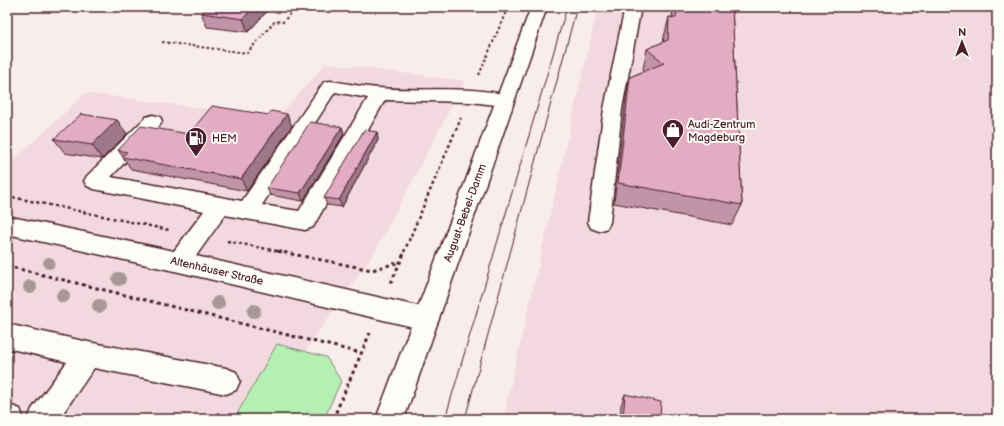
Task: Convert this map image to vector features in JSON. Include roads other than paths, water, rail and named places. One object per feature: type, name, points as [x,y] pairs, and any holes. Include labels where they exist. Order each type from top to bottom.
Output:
[{"type":"main road","name":"August-Bebel-Damm","points":[[390,419],[539,7]]},
{"type":"main road","points":[[599,222],[613,109],[633,7]]},
{"type":"main road","points":[[247,211],[330,86],[379,94],[470,96],[505,100]]},
{"type":"main road","points":[[152,121],[94,181],[305,221],[379,94]]},
{"type":"main road","points":[[179,262],[220,206]]},
{"type":"main road","name":"Altenhäuser Straße","points":[[7,225],[179,262],[426,319]]},
{"type":"main road","points":[[7,336],[88,354],[226,381]]},
{"type":"main road","points":[[42,419],[88,354]]},
{"type":"tram line","points":[[445,419],[567,7]]},
{"type":"tram line","points":[[465,419],[577,7]]},
{"type":"place","name":"Audi-Zentrum Magdeburg","points":[[673,150]]},
{"type":"place","name":"HEM","points":[[196,158]]}]
